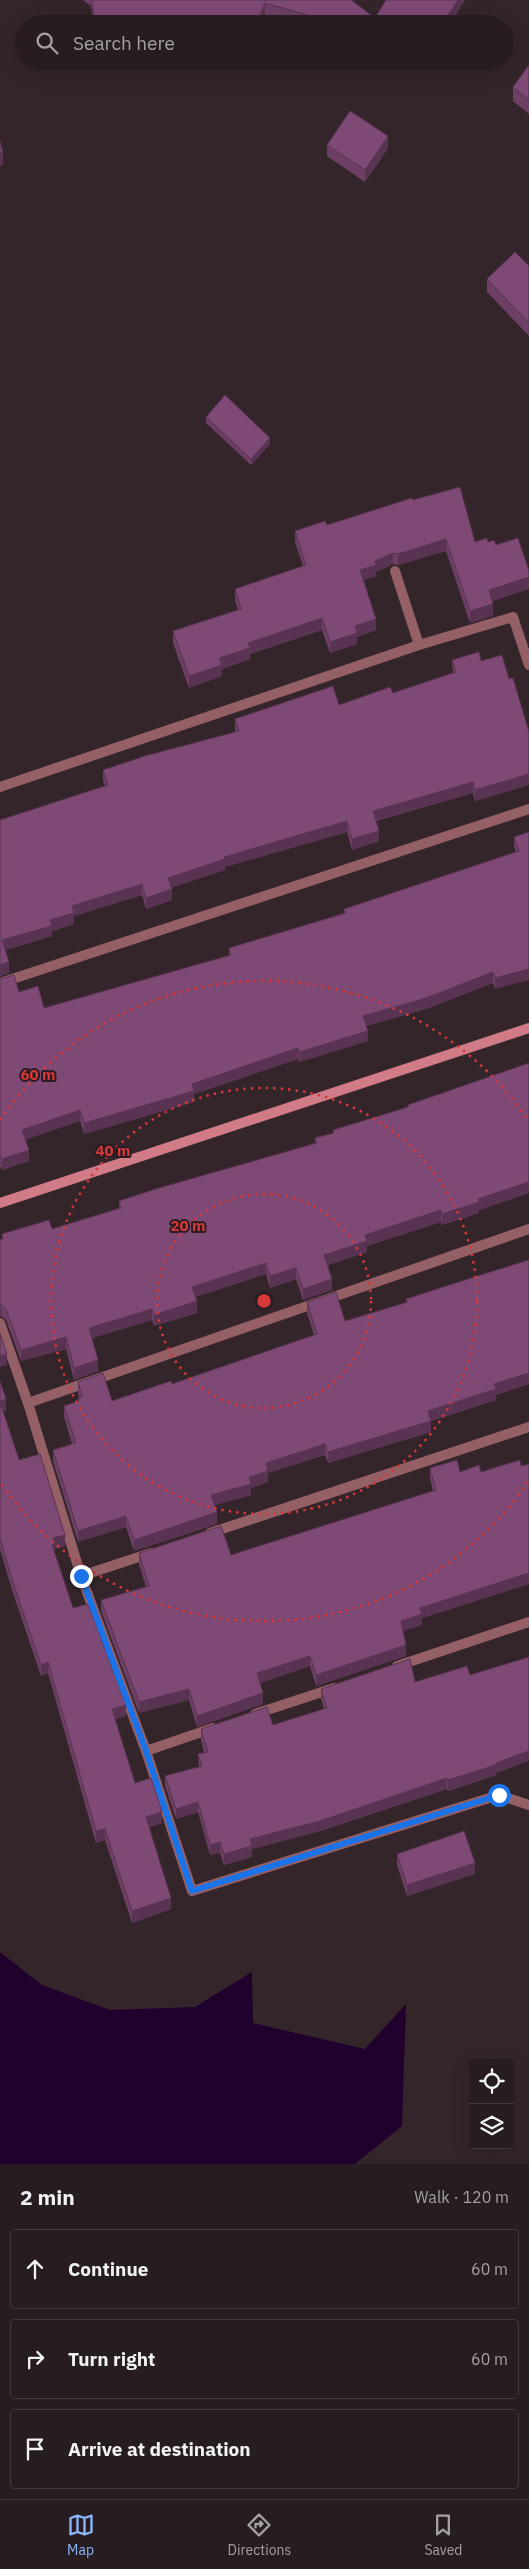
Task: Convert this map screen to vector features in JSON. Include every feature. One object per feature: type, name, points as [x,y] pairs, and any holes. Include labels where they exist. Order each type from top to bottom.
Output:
[{"type":"street","points":[[395,571],[419,645]]},
{"type":"street","points":[[0,787],[419,645],[513,617],[529,665]]},
{"type":"street","points":[[0,983],[529,809]]},
{"type":"street","points":[[0,1203],[529,1028]]},
{"type":"street","points":[[28,1403],[529,1229]]},
{"type":"street","points":[[0,1323],[28,1403],[81,1576],[146,1751],[192,1891],[499,1795],[529,1805]]},
{"type":"street","points":[[202,1536],[529,1427]]},
{"type":"street","points":[[81,1576],[165,1548]]},
{"type":"street","points":[[389,1669],[529,1622]]},
{"type":"street","points":[[249,1716],[342,1685]]},
{"type":"street","points":[[146,1751],[221,1726]]},
{"type":"shaded area","points":[[0,1952],[42,1985],[110,2010],[195,2007],[252,1972],[253,2023],[365,2049],[406,2004],[402,2126],[355,2164],[0,2164]]},
{"type":"building","points":[[92,0],[351,0],[371,15],[307,15],[265,3],[260,15],[94,15]]},
{"type":"building","points":[[386,0],[458,0],[448,15],[377,15]]},
{"type":"building","points":[[529,65],[529,100],[513,87]]},
{"type":"building","points":[[350,111],[388,136],[365,170],[327,145]]},
{"type":"building","points":[[0,141],[3,153],[0,153]]},
{"type":"building","points":[[515,252],[529,266],[529,323],[487,279]]},
{"type":"building","points":[[225,395],[270,438],[251,459],[206,417]]},
{"type":"building","points":[[460,487],[475,542],[487,538],[488,542],[494,540],[496,545],[518,538],[529,571],[529,577],[489,590],[493,604],[470,611],[446,539],[398,554],[393,553],[375,561],[376,565],[360,570],[376,619],[355,626],[357,633],[330,642],[322,618],[248,643],[250,648],[219,658],[222,665],[189,676],[173,631],[241,609],[235,589],[306,565],[295,531],[325,521],[327,525],[412,498],[413,500]]},
{"type":"building","points":[[479,652],[481,661],[502,655],[509,679],[513,678],[529,732],[529,774],[475,790],[473,782],[373,811],[379,831],[352,839],[347,821],[224,857],[225,859],[168,878],[172,889],[146,898],[142,884],[72,906],[74,913],[50,920],[52,926],[2,940],[9,962],[0,965],[0,820],[108,785],[103,770],[145,756],[239,731],[235,719],[333,686],[339,705],[390,687],[393,693],[456,672],[452,660]]},
{"type":"building","points":[[529,832],[529,969],[495,978],[493,972],[426,998],[363,1016],[368,1031],[299,1052],[298,1048],[192,1084],[194,1091],[84,1123],[80,1110],[22,1130],[29,1150],[2,1159],[0,1155],[0,979],[14,975],[19,992],[38,986],[44,1008],[231,955],[229,948],[346,913],[344,909],[519,851],[514,837]]},
{"type":"building","points":[[529,1063],[529,1182],[478,1199],[479,1202],[442,1214],[441,1210],[365,1235],[367,1241],[324,1255],[332,1279],[303,1289],[296,1268],[270,1276],[266,1263],[192,1287],[197,1301],[154,1315],[152,1309],[89,1328],[98,1360],[74,1368],[66,1337],[21,1350],[6,1309],[0,1305],[0,1240],[3,1239],[2,1234],[49,1220],[52,1229],[121,1208],[119,1201],[317,1143],[315,1138],[334,1133],[333,1130],[408,1107],[408,1105]]},
{"type":"building","points":[[529,1260],[529,1373],[494,1384],[496,1389],[428,1411],[431,1421],[328,1452],[325,1444],[266,1463],[268,1471],[249,1477],[251,1484],[211,1495],[217,1512],[134,1540],[126,1516],[78,1531],[53,1450],[76,1443],[64,1406],[79,1401],[78,1399],[82,1397],[78,1382],[103,1373],[112,1401],[171,1381],[172,1384],[317,1334],[307,1302],[336,1292],[345,1321],[408,1302],[406,1299]]},
{"type":"building","points":[[0,1333],[7,1354],[0,1356]]},
{"type":"building","points":[[0,1381],[6,1399],[0,1401]]},
{"type":"building","points":[[0,1402],[19,1460],[40,1454],[65,1535],[53,1538],[55,1544],[52,1545],[73,1608],[88,1604],[126,1705],[112,1709],[135,1783],[151,1778],[162,1812],[146,1817],[171,1898],[132,1911],[105,1829],[96,1831],[48,1662],[41,1665],[0,1538]]},
{"type":"building","points":[[457,1460],[460,1472],[479,1465],[481,1472],[520,1460],[521,1466],[529,1464],[529,1573],[420,1608],[422,1614],[401,1621],[406,1645],[316,1675],[310,1656],[257,1673],[263,1693],[197,1716],[189,1689],[139,1702],[101,1600],[149,1586],[139,1553],[221,1526],[231,1555],[436,1490],[430,1468]]},
{"type":"building","points":[[529,1657],[529,1751],[496,1763],[496,1765],[448,1780],[447,1778],[320,1821],[250,1839],[252,1846],[224,1854],[220,1842],[210,1845],[198,1802],[176,1809],[165,1776],[202,1766],[198,1754],[208,1752],[201,1729],[267,1707],[273,1725],[327,1708],[321,1689],[410,1659],[415,1682],[467,1666],[470,1675]]},
{"type":"building","points":[[464,1831],[475,1863],[407,1885],[397,1854]]},
{"type":"route","points":[[81,1576],[146,1751],[192,1891],[499,1795]]}]
